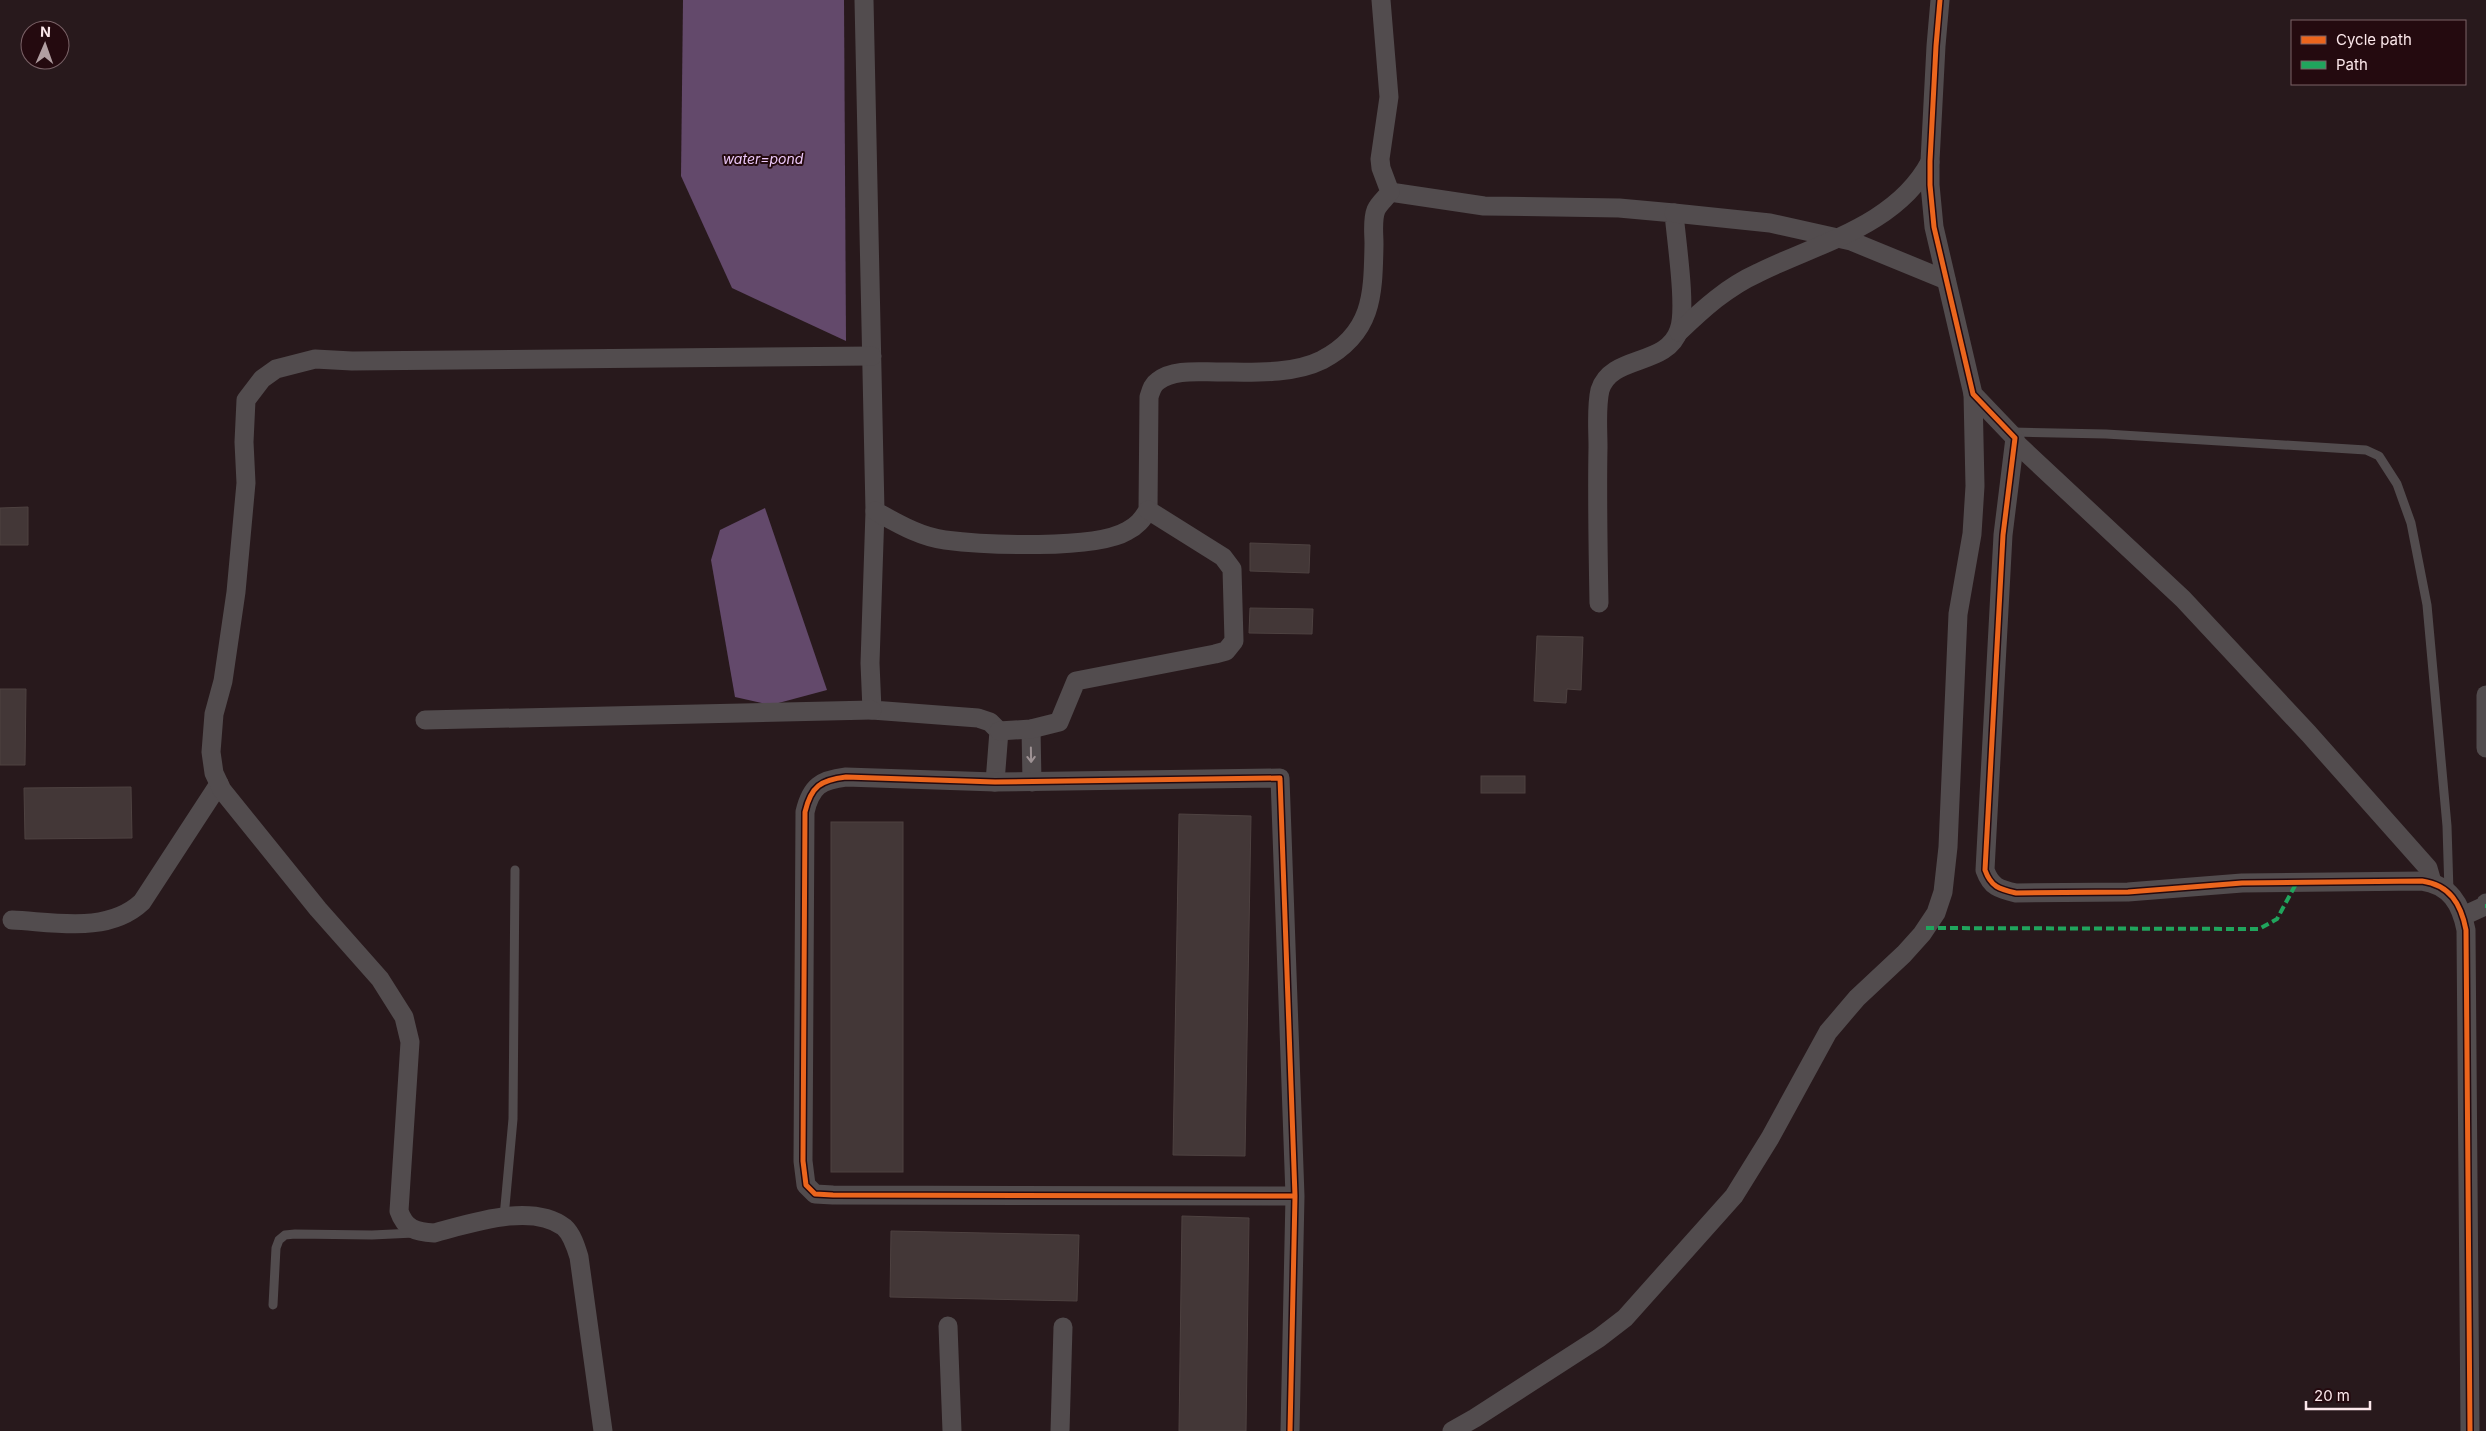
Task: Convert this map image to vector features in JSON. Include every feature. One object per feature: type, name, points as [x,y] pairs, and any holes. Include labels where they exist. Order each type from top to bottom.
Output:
[{"type":"street","points":[[864,0],[875,511],[870,663],[872,710]]},
{"type":"street","points":[[1381,0],[1389,97],[1380,159],[1381,168],[1390,192]]},
{"type":"street","points":[[1452,1431],[1476,1418],[1599,1338],[1638,1303],[1734,1196],[1770,1138],[1828,1032],[1857,998],[1904,954],[1922,934],[1936,913],[1943,892],[1948,847],[1958,614],[1972,534],[1975,486],[1973,394],[1934,227],[1930,185],[1936,46],[1940,0]]},
{"type":"street","points":[[1598,603],[1597,467],[1600,390],[1606,378],[1614,372],[1661,352],[1715,298],[1756,273],[1838,238],[1877,217],[1905,197],[1922,176],[1930,160]]},
{"type":"street","points":[[875,511],[905,528],[944,540],[1076,545],[1126,533],[1141,522],[1148,510],[1149,397],[1153,385],[1158,380],[1178,374],[1292,369],[1319,361],[1337,351],[1356,331],[1369,309],[1373,288],[1376,210],[1390,192]]},
{"type":"street","points":[[1390,192],[1484,206],[1619,208],[1770,223],[1852,241],[1946,280]]},
{"type":"street","points":[[1674,213],[1679,265],[1681,322],[1679,332]]},
{"type":"street","points":[[603,1431],[579,1257],[574,1240],[564,1227],[541,1217],[516,1214],[434,1233],[422,1232],[408,1227],[399,1211],[410,1042],[404,1017],[380,979],[318,909],[219,784],[214,773],[211,752],[214,714],[223,681],[238,572],[246,483],[244,442],[246,400],[262,378],[276,369],[315,359],[352,361],[872,356]]},
{"type":"street","points":[[1973,394],[2013,437],[2183,599],[2310,734],[2428,868],[2432,882]]},
{"type":"street","points":[[2013,437],[2003,535],[1991,739],[1985,870],[1989,882],[2002,890],[2016,893],[2128,892],[2242,883],[2432,882],[2449,892],[2457,900],[2466,930],[2470,1431]]},
{"type":"street","points":[[425,720],[872,710],[978,718],[990,722],[999,731],[1031,729],[1059,722],[1076,681],[1216,654],[1226,651],[1234,640],[1232,569],[1223,557],[1148,510]]},
{"type":"street","points":[[2486,695],[2486,748]]},
{"type":"street","points":[[1031,729],[1032,782]]},
{"type":"street","points":[[995,782],[999,731]]},
{"type":"street","points":[[1290,1431],[1295,1196],[1280,778],[995,782],[846,778],[827,780],[815,788],[808,800],[805,812],[803,1161],[806,1186],[815,1194],[1295,1196]]},
{"type":"street","points":[[12,920],[93,924],[115,920],[132,912],[142,902],[219,784]]},
{"type":"street","points":[[2463,916],[2485,906],[2486,903]]},
{"type":"street","points":[[948,1326],[952,1431]]},
{"type":"street","points":[[1060,1431],[1063,1327]]},
{"type":"lane","points":[[2013,437],[2106,434],[2366,450],[2379,456],[2397,484],[2412,523],[2427,605],[2447,826],[2449,892]]},
{"type":"lane","points":[[504,1217],[513,1119],[515,870]]},
{"type":"lane","points":[[273,1305],[276,1248],[279,1240],[285,1235],[372,1236],[422,1232]]},
{"type":"water","name":"water=pond","points":[[683,0],[844,0],[846,341],[732,288],[681,176]]},
{"type":"water","points":[[765,508],[827,690],[771,705],[735,697],[711,560],[720,530]]},
{"type":"building","points":[[28,507],[28,545],[0,545],[0,508]]},
{"type":"building","points":[[1250,543],[1310,545],[1309,573],[1250,571]]},
{"type":"building","points":[[1250,608],[1313,609],[1312,634],[1249,633]]},
{"type":"building","points":[[1537,636],[1583,637],[1581,690],[1567,689],[1566,703],[1534,701]]},
{"type":"building","points":[[0,689],[26,689],[25,765],[0,765]]},
{"type":"building","points":[[1481,776],[1525,776],[1525,793],[1481,793]]},
{"type":"building","points":[[131,787],[132,838],[25,839],[24,788]]},
{"type":"building","points":[[1179,814],[1251,816],[1245,1156],[1173,1155]]},
{"type":"building","points":[[831,822],[903,822],[903,1172],[831,1172]]},
{"type":"building","points":[[1182,1216],[1249,1218],[1246,1431],[1179,1431]]},
{"type":"building","points":[[891,1231],[1079,1235],[1077,1301],[890,1297]]},
{"type":"marked path","points":[[1926,928],[2259,929],[2277,919],[2297,882]]},
{"type":"cycle path","points":[[1940,0],[1930,161],[1934,227],[1973,394],[2015,438],[2003,535],[1985,870],[1987,876],[1996,886],[2016,893],[2128,892],[2242,883],[2422,881],[2440,887],[2453,897],[2461,912],[2466,930],[2470,1431]]},
{"type":"cycle path","points":[[1290,1431],[1295,1196],[1280,778],[995,782],[846,777],[830,780],[814,790],[807,803],[805,812],[803,1161],[806,1185],[815,1194],[1295,1196]]}]
